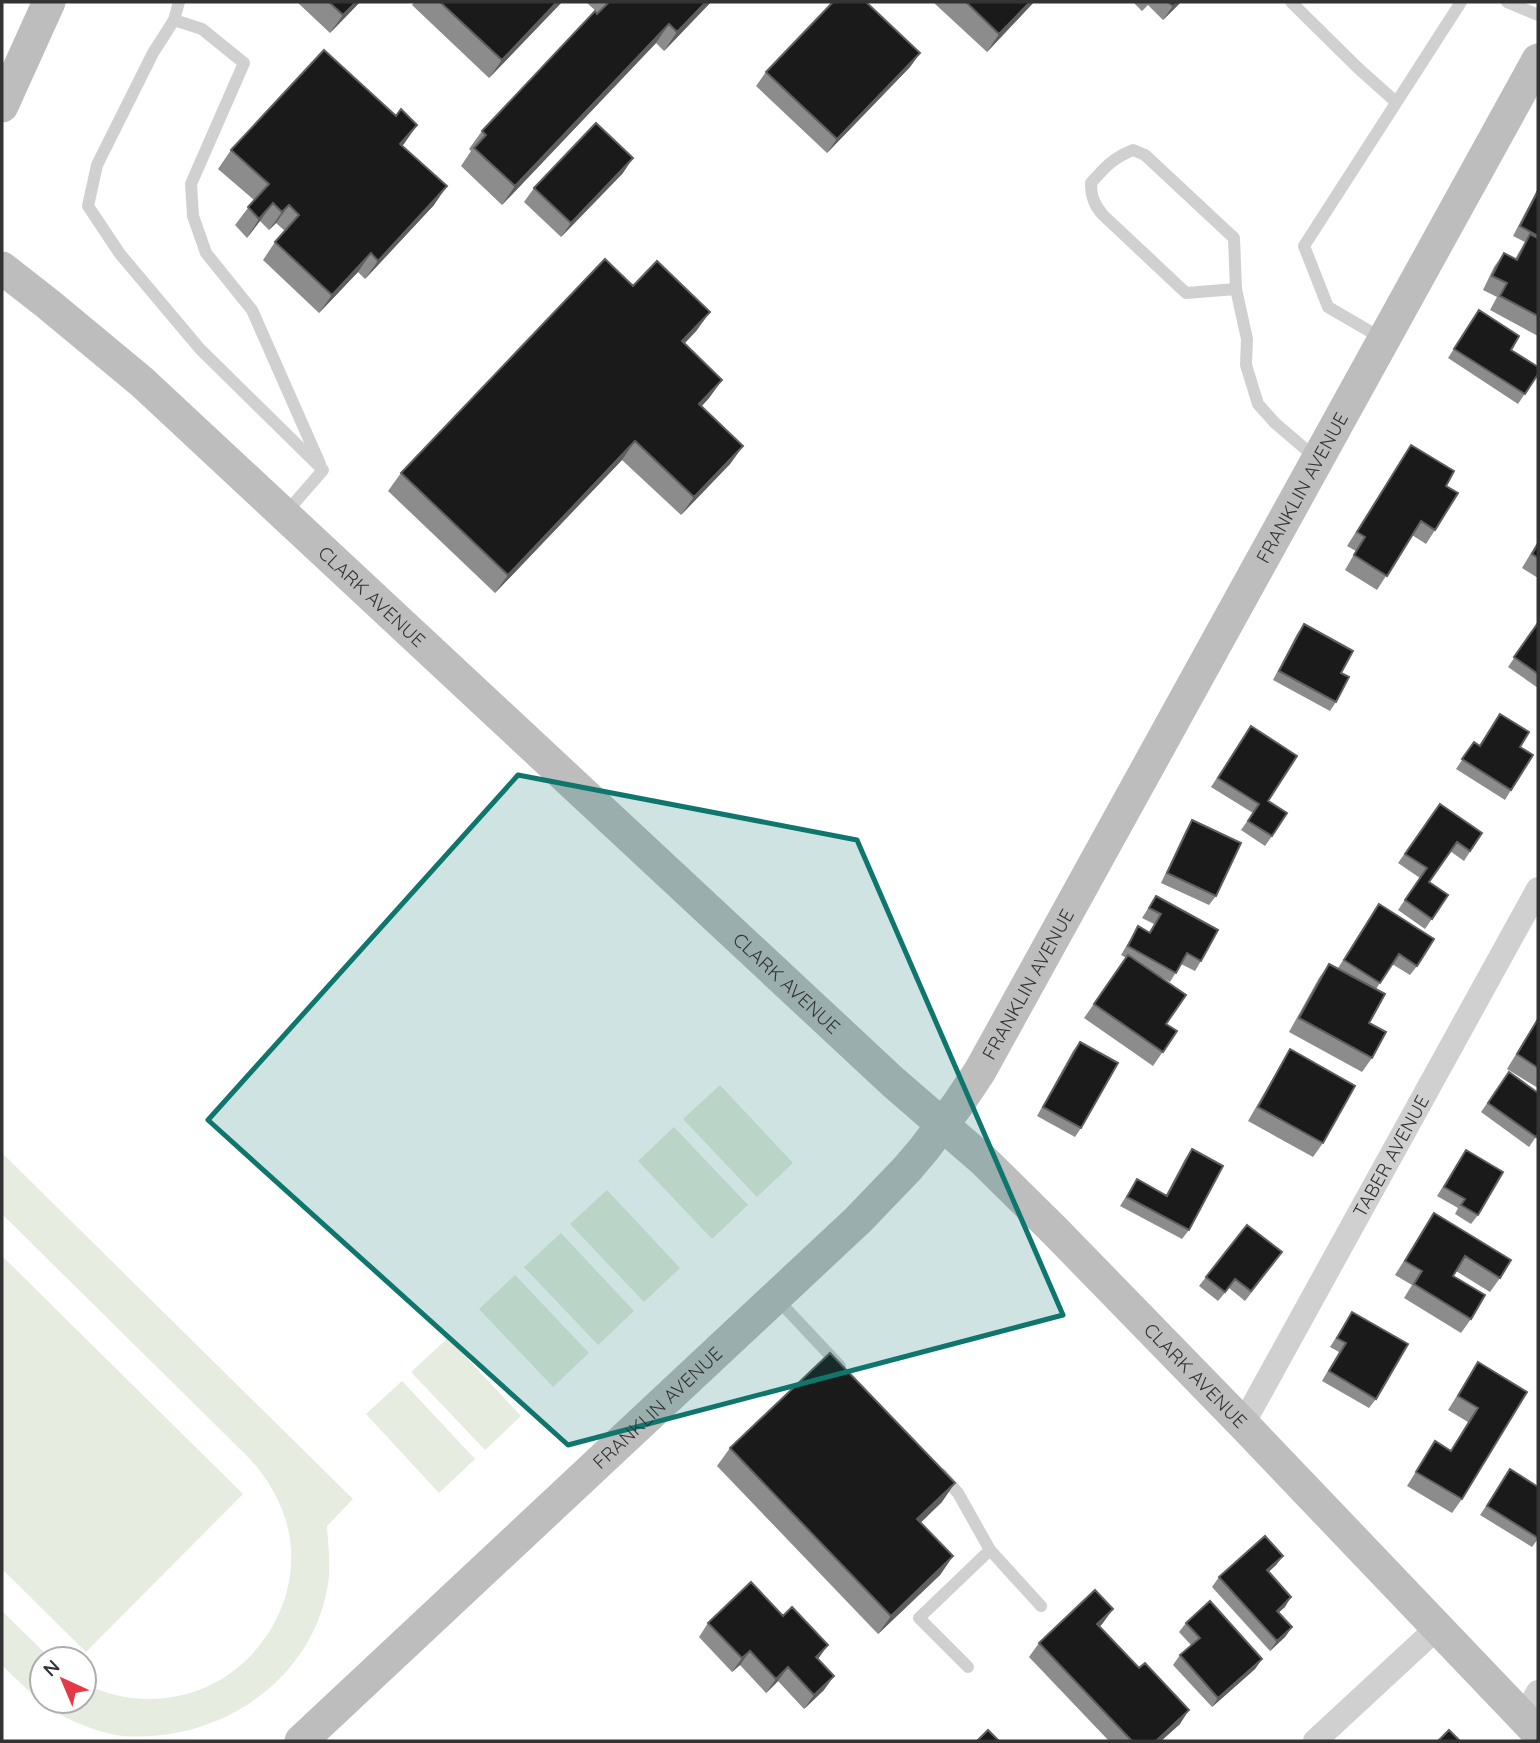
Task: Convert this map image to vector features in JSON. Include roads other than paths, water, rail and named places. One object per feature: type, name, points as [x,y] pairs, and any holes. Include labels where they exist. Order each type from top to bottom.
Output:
[{"type":"street","points":[[2,106],[50,2]]},
{"type":"street","name":"FRANKLIN AVENUE","points":[[300,1741],[775,1298],[884,1193],[943,1125],[980,1071],[1538,60]]},
{"type":"street","name":"CLARK AVENUE","points":[[2,268],[142,382],[873,1063],[983,1160],[1243,1424],[1437,1629],[1533,1714]]},
{"type":"street","name":"TABER AVENUE","points":[[1243,1424],[1538,888]]},
{"type":"street","points":[[1315,1741],[1437,1629]]},
{"type":"lane","points":[[179,2],[174,20],[153,53],[97,165],[88,206],[120,254],[200,349],[323,470]]},
{"type":"lane","points":[[1291,2],[1396,102]]},
{"type":"lane","points":[[1384,340],[1328,307],[1304,246],[1461,2]]},
{"type":"lane","points":[[1507,2],[1538,15]]},
{"type":"lane","points":[[174,20],[202,29],[244,64],[191,184],[193,216],[206,253],[252,310],[323,470]]},
{"type":"lane","points":[[1236,289],[1186,293],[1102,215],[1092,199],[1091,183],[1106,165],[1133,150],[1144,155],[1234,238],[1236,289],[1247,339],[1247,365],[1258,404],[1275,423],[1318,459]]},
{"type":"lane","points":[[284,515],[323,470]]},
{"type":"lane","points":[[775,1298],[849,1376]]},
{"type":"lane","points":[[931,1463],[958,1493],[990,1550],[1041,1606]]},
{"type":"lane","points":[[968,1667],[919,1618],[990,1550]]}]
